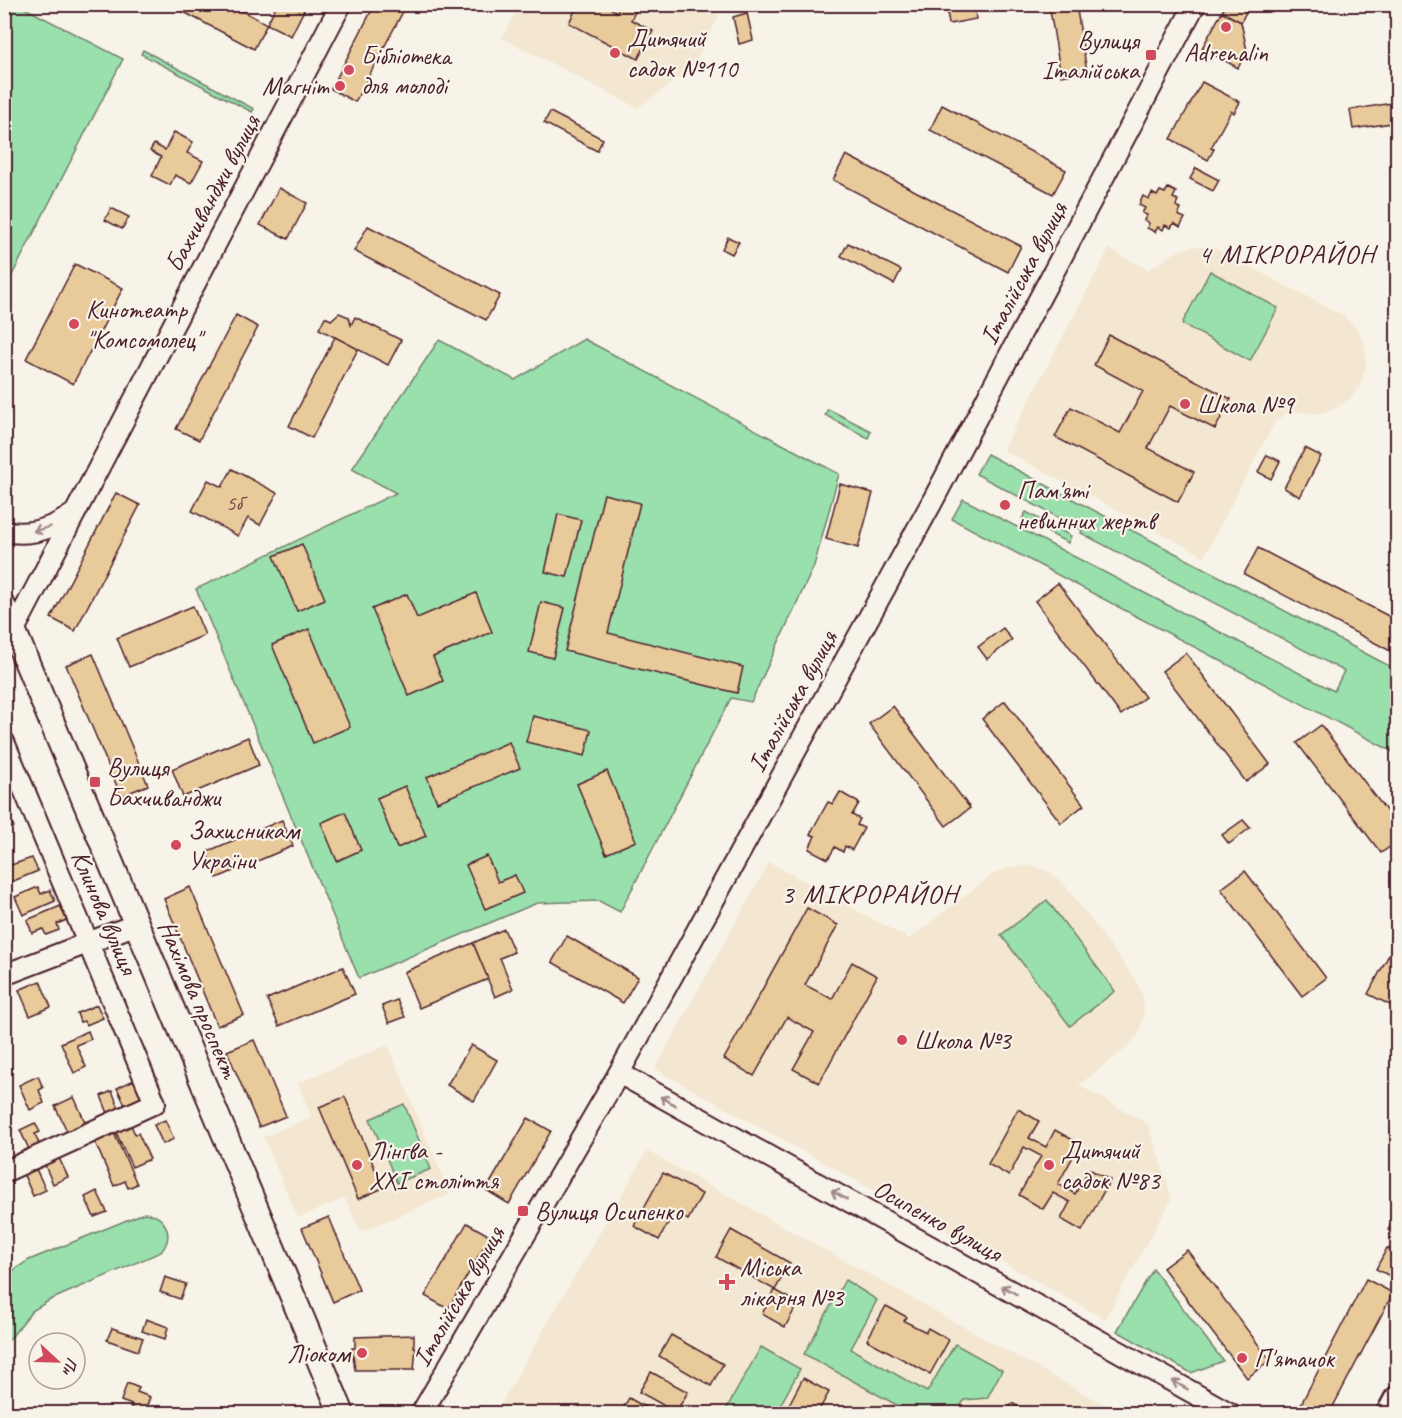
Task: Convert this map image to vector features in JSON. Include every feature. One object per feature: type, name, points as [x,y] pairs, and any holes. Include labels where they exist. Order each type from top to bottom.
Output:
[{"type":"highway","points":[[1391,1413],[1398,1401]]},
{"type":"main road","name":"Нахімова проспект","points":[[4,608],[342,1413]]},
{"type":"street","name":"Бахчиванджи вулиця","points":[[14,630],[341,4]]},
{"type":"street","name":"Італійська вулиця","points":[[421,1413],[619,1073],[931,504],[1195,4]]},
{"type":"street","points":[[4,531],[28,533],[45,529],[75,513]]},
{"type":"street","name":"Клинова вулиця","points":[[4,742],[154,1103],[4,1172]]},
{"type":"street","points":[[4,975],[137,924]]},
{"type":"street","name":"Осипенко вулиця","points":[[619,1073],[1231,1413]]},
{"type":"shaded area","name":"Дитячий садок №110","points":[[520,5],[714,5],[718,18],[692,68],[638,108],[502,38]]},
{"type":"shaded area","name":"Школа №9","points":[[1195,246],[1214,248],[1344,316],[1357,329],[1365,346],[1366,365],[1361,384],[1350,399],[1334,409],[1316,414],[1297,411],[1285,414],[1275,422],[1204,556],[1003,450],[1109,249],[1148,270],[1178,251]]},
{"type":"shaded area","name":"Школа №3","points":[[769,862],[909,939],[992,875],[1010,867],[1031,865],[1050,872],[1064,884],[1135,979],[1143,996],[1144,1016],[1138,1035],[1124,1050],[1079,1085],[1148,1124],[1172,1198],[1105,1319],[655,1069]]},
{"type":"shaded area","name":"Лінгва - XXI століття","points":[[388,1045],[450,1194],[360,1232],[345,1198],[298,1218],[263,1137],[311,1117],[298,1083]]},
{"type":"shaded area","name":"Міська лікарня №3","points":[[647,1151],[1119,1413],[495,1414]]},
{"type":"green space","points":[[5,4],[19,5],[123,59],[5,289]]},
{"type":"green space","points":[[143,50],[254,109],[252,112],[141,54]]},
{"type":"green space","points":[[1210,271],[1278,308],[1250,361],[1182,324]]},
{"type":"green space","points":[[584,339],[839,474],[814,566],[751,702],[731,698],[620,912],[599,901],[537,903],[359,978],[196,589],[396,493],[352,469],[439,340],[515,380]]},
{"type":"green space","points":[[828,409],[871,431],[868,438],[825,415]]},
{"type":"green space","points":[[987,454],[1397,670],[1397,718],[1395,723],[1397,725],[1397,754],[952,519],[963,499],[1334,691],[1344,671],[1081,533],[1082,530],[976,474]]},
{"type":"green space","points":[[1026,512],[1071,536],[1068,543],[1022,519]]},
{"type":"green space","points":[[1047,900],[1115,991],[1070,1026],[1001,935]]},
{"type":"green space","points":[[404,1104],[431,1169],[397,1183],[370,1119]]},
{"type":"green space","points":[[144,1213],[158,1218],[166,1227],[167,1239],[161,1252],[50,1300],[32,1311],[5,1345],[5,1276],[29,1260]]},
{"type":"green space","points":[[1153,1269],[1223,1361],[1191,1373],[1117,1331]]},
{"type":"green space","points":[[845,1280],[877,1300],[851,1349],[927,1392],[955,1344],[1002,1370],[987,1398],[964,1400],[957,1413],[911,1413],[804,1354]]},
{"type":"green space","points":[[761,1347],[800,1369],[776,1413],[724,1413]]},
{"type":"building","points":[[177,4],[229,4],[267,24],[254,49],[176,8]]},
{"type":"building","points":[[277,4],[307,4],[291,36],[267,24]]},
{"type":"building","points":[[375,4],[407,4],[355,102],[331,89]]},
{"type":"building","points":[[578,4],[603,4],[617,12],[621,4],[639,4],[631,20],[653,31],[638,59],[569,23]]},
{"type":"building","points":[[946,4],[974,4],[976,19],[949,24]]},
{"type":"building","points":[[1049,4],[1076,4],[1087,72],[1061,76]]},
{"type":"building","points":[[1226,4],[1250,4],[1241,22],[1222,12]]},
{"type":"building","points":[[1222,12],[1241,22],[1247,51],[1238,68],[1202,48]]},
{"type":"building","points":[[747,13],[753,40],[739,44],[733,17]]},
{"type":"building","points":[[1202,82],[1240,102],[1234,113],[1231,111],[1211,148],[1214,149],[1208,160],[1171,139]]},
{"type":"building","points":[[1398,102],[1398,122],[1353,129],[1350,110]]},
{"type":"building","points":[[942,105],[1066,170],[1053,194],[930,130]]},
{"type":"building","points":[[550,112],[603,139],[597,151],[544,123]]},
{"type":"building","points":[[174,132],[193,142],[187,153],[203,161],[191,183],[175,175],[170,185],[152,176],[161,157],[150,151],[154,144],[165,150]]},
{"type":"building","points":[[846,155],[1021,246],[1008,272],[833,180]]},
{"type":"building","points":[[1196,168],[1219,180],[1213,191],[1190,179]]},
{"type":"building","points":[[279,188],[307,203],[288,239],[260,225]]},
{"type":"building","points":[[1168,188],[1176,192],[1173,198],[1178,200],[1176,206],[1181,209],[1178,215],[1185,218],[1180,227],[1174,223],[1171,228],[1165,225],[1163,230],[1158,227],[1155,232],[1147,228],[1149,223],[1144,220],[1147,215],[1142,213],[1145,208],[1139,205],[1143,196],[1149,199],[1152,193],[1157,196],[1160,191],[1165,193]]},
{"type":"building","points":[[111,208],[129,217],[122,229],[105,220]]},
{"type":"building","points":[[368,226],[500,295],[486,320],[354,251]]},
{"type":"building","points":[[728,237],[739,242],[732,254],[722,249]]},
{"type":"building","points":[[848,243],[901,270],[894,284],[841,256]]},
{"type":"building","points":[[75,264],[123,288],[73,384],[26,359]]},
{"type":"building","points":[[339,313],[349,317],[351,325],[355,317],[401,340],[388,365],[319,329],[325,317],[331,320]]},
{"type":"building","points":[[236,315],[258,327],[199,440],[176,429]]},
{"type":"building","points":[[1109,335],[1231,399],[1215,429],[1170,406],[1148,448],[1194,472],[1178,502],[1055,437],[1071,407],[1120,433],[1143,391],[1094,365]]},
{"type":"building","points":[[335,337],[358,349],[312,438],[289,426]]},
{"type":"building","points":[[1305,448],[1321,456],[1300,497],[1284,488]]},
{"type":"building","points":[[1267,455],[1280,461],[1271,479],[1258,472]]},
{"type":"building","points":[[232,469],[277,493],[260,525],[248,518],[238,536],[192,511],[208,480],[222,487]]},
{"type":"building","points":[[840,484],[873,493],[858,548],[826,539]]},
{"type":"building","points":[[116,493],[140,505],[75,631],[51,618]]},
{"type":"building","points":[[604,494],[640,503],[608,633],[743,667],[737,693],[565,651]]},
{"type":"building","points":[[558,514],[581,520],[567,577],[545,572]]},
{"type":"building","points":[[302,544],[325,599],[297,611],[274,556]]},
{"type":"building","points":[[1258,548],[1398,621],[1398,655],[1244,574]]},
{"type":"building","points":[[1058,583],[1145,697],[1121,715],[1035,601]]},
{"type":"building","points":[[476,593],[492,632],[433,657],[443,681],[409,696],[372,609],[407,594],[417,618]]},
{"type":"building","points":[[541,602],[565,608],[553,658],[529,652]]},
{"type":"building","points":[[193,606],[205,635],[129,667],[117,638]]},
{"type":"building","points":[[1003,628],[1012,640],[987,659],[978,647]]},
{"type":"building","points":[[309,629],[350,727],[313,743],[272,645]]},
{"type":"building","points":[[1186,653],[1270,764],[1246,782],[1162,671]]},
{"type":"building","points":[[93,654],[148,785],[121,796],[66,665]]},
{"type":"building","points":[[1005,701],[1084,805],[1061,823],[982,719]]},
{"type":"building","points":[[893,706],[970,808],[946,826],[869,724]]},
{"type":"building","points":[[533,716],[591,730],[585,756],[526,742]]},
{"type":"building","points":[[1321,725],[1398,826],[1398,841],[1381,853],[1297,743]]},
{"type":"building","points":[[248,737],[259,765],[183,797],[172,769]]},
{"type":"building","points":[[509,742],[520,768],[437,802],[427,777]]},
{"type":"building","points":[[607,771],[636,841],[606,854],[577,784]]},
{"type":"building","points":[[405,786],[426,836],[397,848],[377,798]]},
{"type":"building","points":[[840,792],[859,803],[852,815],[860,819],[857,825],[864,828],[852,850],[845,846],[843,852],[835,847],[828,859],[809,849],[815,836],[810,834],[828,802],[833,804]]},
{"type":"building","points":[[7,811],[14,827],[4,831],[4,812]]},
{"type":"building","points":[[345,812],[361,850],[337,861],[321,823]]},
{"type":"building","points":[[282,820],[293,846],[217,878],[206,852]]},
{"type":"building","points":[[1243,820],[1250,828],[1229,844],[1222,835]]},
{"type":"building","points":[[487,856],[498,882],[515,875],[523,893],[485,909],[466,865]]},
{"type":"building","points":[[32,858],[38,871],[11,882],[5,867]]},
{"type":"building","points":[[1245,871],[1326,978],[1302,996],[1221,889]]},
{"type":"building","points":[[38,887],[41,894],[50,890],[55,901],[23,915],[15,897]]},
{"type":"building","points":[[190,887],[244,1015],[217,1026],[164,899]]},
{"type":"building","points":[[63,905],[69,919],[57,924],[59,930],[46,935],[43,929],[32,933],[27,920]]},
{"type":"building","points":[[807,908],[838,925],[805,985],[832,999],[852,962],[877,976],[819,1083],[793,1069],[814,1032],[787,1017],[754,1076],[724,1059]]},
{"type":"building","points":[[504,929],[514,952],[500,958],[513,989],[495,997],[473,943]]},
{"type":"building","points":[[567,936],[638,977],[623,1003],[552,962]]},
{"type":"building","points":[[1398,938],[1398,1000],[1394,1007],[1368,994]]},
{"type":"building","points":[[473,943],[488,979],[419,1008],[404,972]]},
{"type":"building","points":[[343,967],[355,994],[279,1026],[267,999]]},
{"type":"building","points":[[40,981],[51,1007],[30,1016],[19,990]]},
{"type":"building","points":[[397,1000],[405,1017],[389,1023],[382,1006]]},
{"type":"building","points":[[97,1005],[103,1018],[86,1025],[84,1021],[80,1022],[77,1013]]},
{"type":"building","points":[[88,1031],[91,1039],[76,1045],[86,1067],[74,1073],[61,1043]]},
{"type":"building","points":[[254,1040],[286,1116],[259,1127],[227,1051]]},
{"type":"building","points":[[471,1045],[497,1060],[474,1101],[447,1085]]},
{"type":"building","points":[[38,1076],[43,1088],[39,1090],[44,1103],[30,1110],[19,1085]]},
{"type":"building","points":[[136,1079],[146,1101],[127,1109],[117,1088]]},
{"type":"building","points":[[112,1091],[119,1108],[108,1113],[101,1096]]},
{"type":"building","points":[[74,1097],[86,1124],[68,1133],[55,1106]]},
{"type":"building","points":[[345,1097],[383,1188],[358,1199],[319,1107]]},
{"type":"building","points":[[1018,1109],[1039,1121],[1029,1138],[1046,1147],[1055,1130],[1080,1144],[1058,1184],[1075,1194],[1089,1169],[1110,1180],[1082,1231],[1061,1219],[1070,1202],[1053,1193],[1043,1209],[1019,1195],[1041,1156],[1024,1147],[1009,1176],[988,1164]]},
{"type":"building","points":[[528,1118],[551,1131],[509,1204],[486,1190]]},
{"type":"building","points":[[165,1120],[174,1139],[163,1144],[154,1125]]},
{"type":"building","points":[[35,1123],[40,1132],[35,1134],[39,1144],[29,1149],[20,1130]]},
{"type":"building","points":[[130,1123],[135,1134],[138,1133],[150,1159],[132,1167],[115,1130]]},
{"type":"building","points":[[114,1133],[137,1184],[128,1188],[125,1181],[114,1186],[95,1142]]},
{"type":"building","points":[[58,1156],[68,1177],[53,1184],[44,1163]]},
{"type":"building","points":[[35,1167],[46,1190],[33,1196],[23,1173]]},
{"type":"building","points":[[663,1173],[702,1194],[688,1220],[674,1212],[659,1240],[634,1226]]},
{"type":"building","points":[[97,1191],[107,1212],[94,1217],[85,1197]]},
{"type":"building","points":[[1398,1211],[1398,1235],[1388,1230]]},
{"type":"building","points":[[329,1217],[359,1290],[333,1302],[302,1228]]},
{"type":"building","points":[[467,1223],[490,1236],[448,1309],[425,1296]]},
{"type":"building","points":[[731,1230],[790,1263],[775,1290],[716,1257]]},
{"type":"building","points":[[1387,1248],[1398,1253],[1398,1280],[1376,1269]]},
{"type":"building","points":[[1187,1250],[1270,1360],[1247,1378],[1163,1268]]},
{"type":"building","points":[[165,1277],[186,1284],[180,1299],[160,1292]]},
{"type":"building","points":[[1366,1279],[1393,1293],[1329,1414],[1315,1414],[1300,1406]]},
{"type":"building","points":[[775,1290],[798,1303],[785,1327],[762,1314]]},
{"type":"building","points":[[886,1306],[907,1317],[904,1321],[926,1332],[928,1328],[949,1340],[930,1374],[867,1340]]},
{"type":"building","points":[[146,1319],[168,1327],[165,1339],[142,1331]]},
{"type":"building","points":[[112,1328],[143,1338],[138,1351],[107,1340]]},
{"type":"building","points":[[414,1335],[414,1347],[416,1347],[414,1370],[355,1370],[352,1348],[355,1348],[355,1337]]},
{"type":"building","points":[[671,1335],[723,1364],[711,1386],[659,1356]]},
{"type":"building","points":[[651,1372],[688,1392],[676,1412],[639,1392]]},
{"type":"building","points":[[803,1378],[829,1392],[817,1414],[784,1414]]},
{"type":"building","points":[[127,1383],[139,1388],[137,1392],[150,1397],[144,1414],[131,1409],[132,1405],[121,1401]]},
{"type":"building","points":[[629,1398],[657,1414],[620,1414]]},
{"type":"building","points":[[1012,1403],[1030,1414],[1006,1414]]},
{"type":"place","name":"Adrenalin","points":[[1226,27]]},
{"type":"place","name":"Дитячий садок №110","points":[[615,53]]},
{"type":"place","name":"Вулиця Італійська","points":[[1151,55]]},
{"type":"place","name":"Бібліотека для молоді","points":[[349,70]]},
{"type":"place","name":"Магніт","points":[[340,86]]},
{"type":"place","name":"Кинотеатр \"Комсомолец\"","points":[[74,324]]},
{"type":"place","name":"Школа №9","points":[[1185,404]]},
{"type":"place","name":"Пам'яті невинних жертв","points":[[1005,505]]},
{"type":"place","name":"Вулиця Бахчиванджи","points":[[95,782]]},
{"type":"place","name":"Захисникам України","points":[[176,845]]},
{"type":"place","name":"Школа №3","points":[[902,1040]]},
{"type":"place","name":"Лінгва - XXI століття","points":[[357,1165]]},
{"type":"place","name":"Дитячий садок №83","points":[[1049,1165]]},
{"type":"place","name":"Вулиця Осипенко","points":[[523,1211]]},
{"type":"place","name":"Міська лікарня №3","points":[[727,1282]]},
{"type":"place","name":"Ліоком","points":[[362,1353]]},
{"type":"place","name":"П'ятачок","points":[[1242,1358]]},
{"type":"district","name":"4 МІКРОРАЙОН","points":[[1287,254]]},
{"type":"district","name":"3 МІКРОРАЙОН","points":[[870,894]]}]
